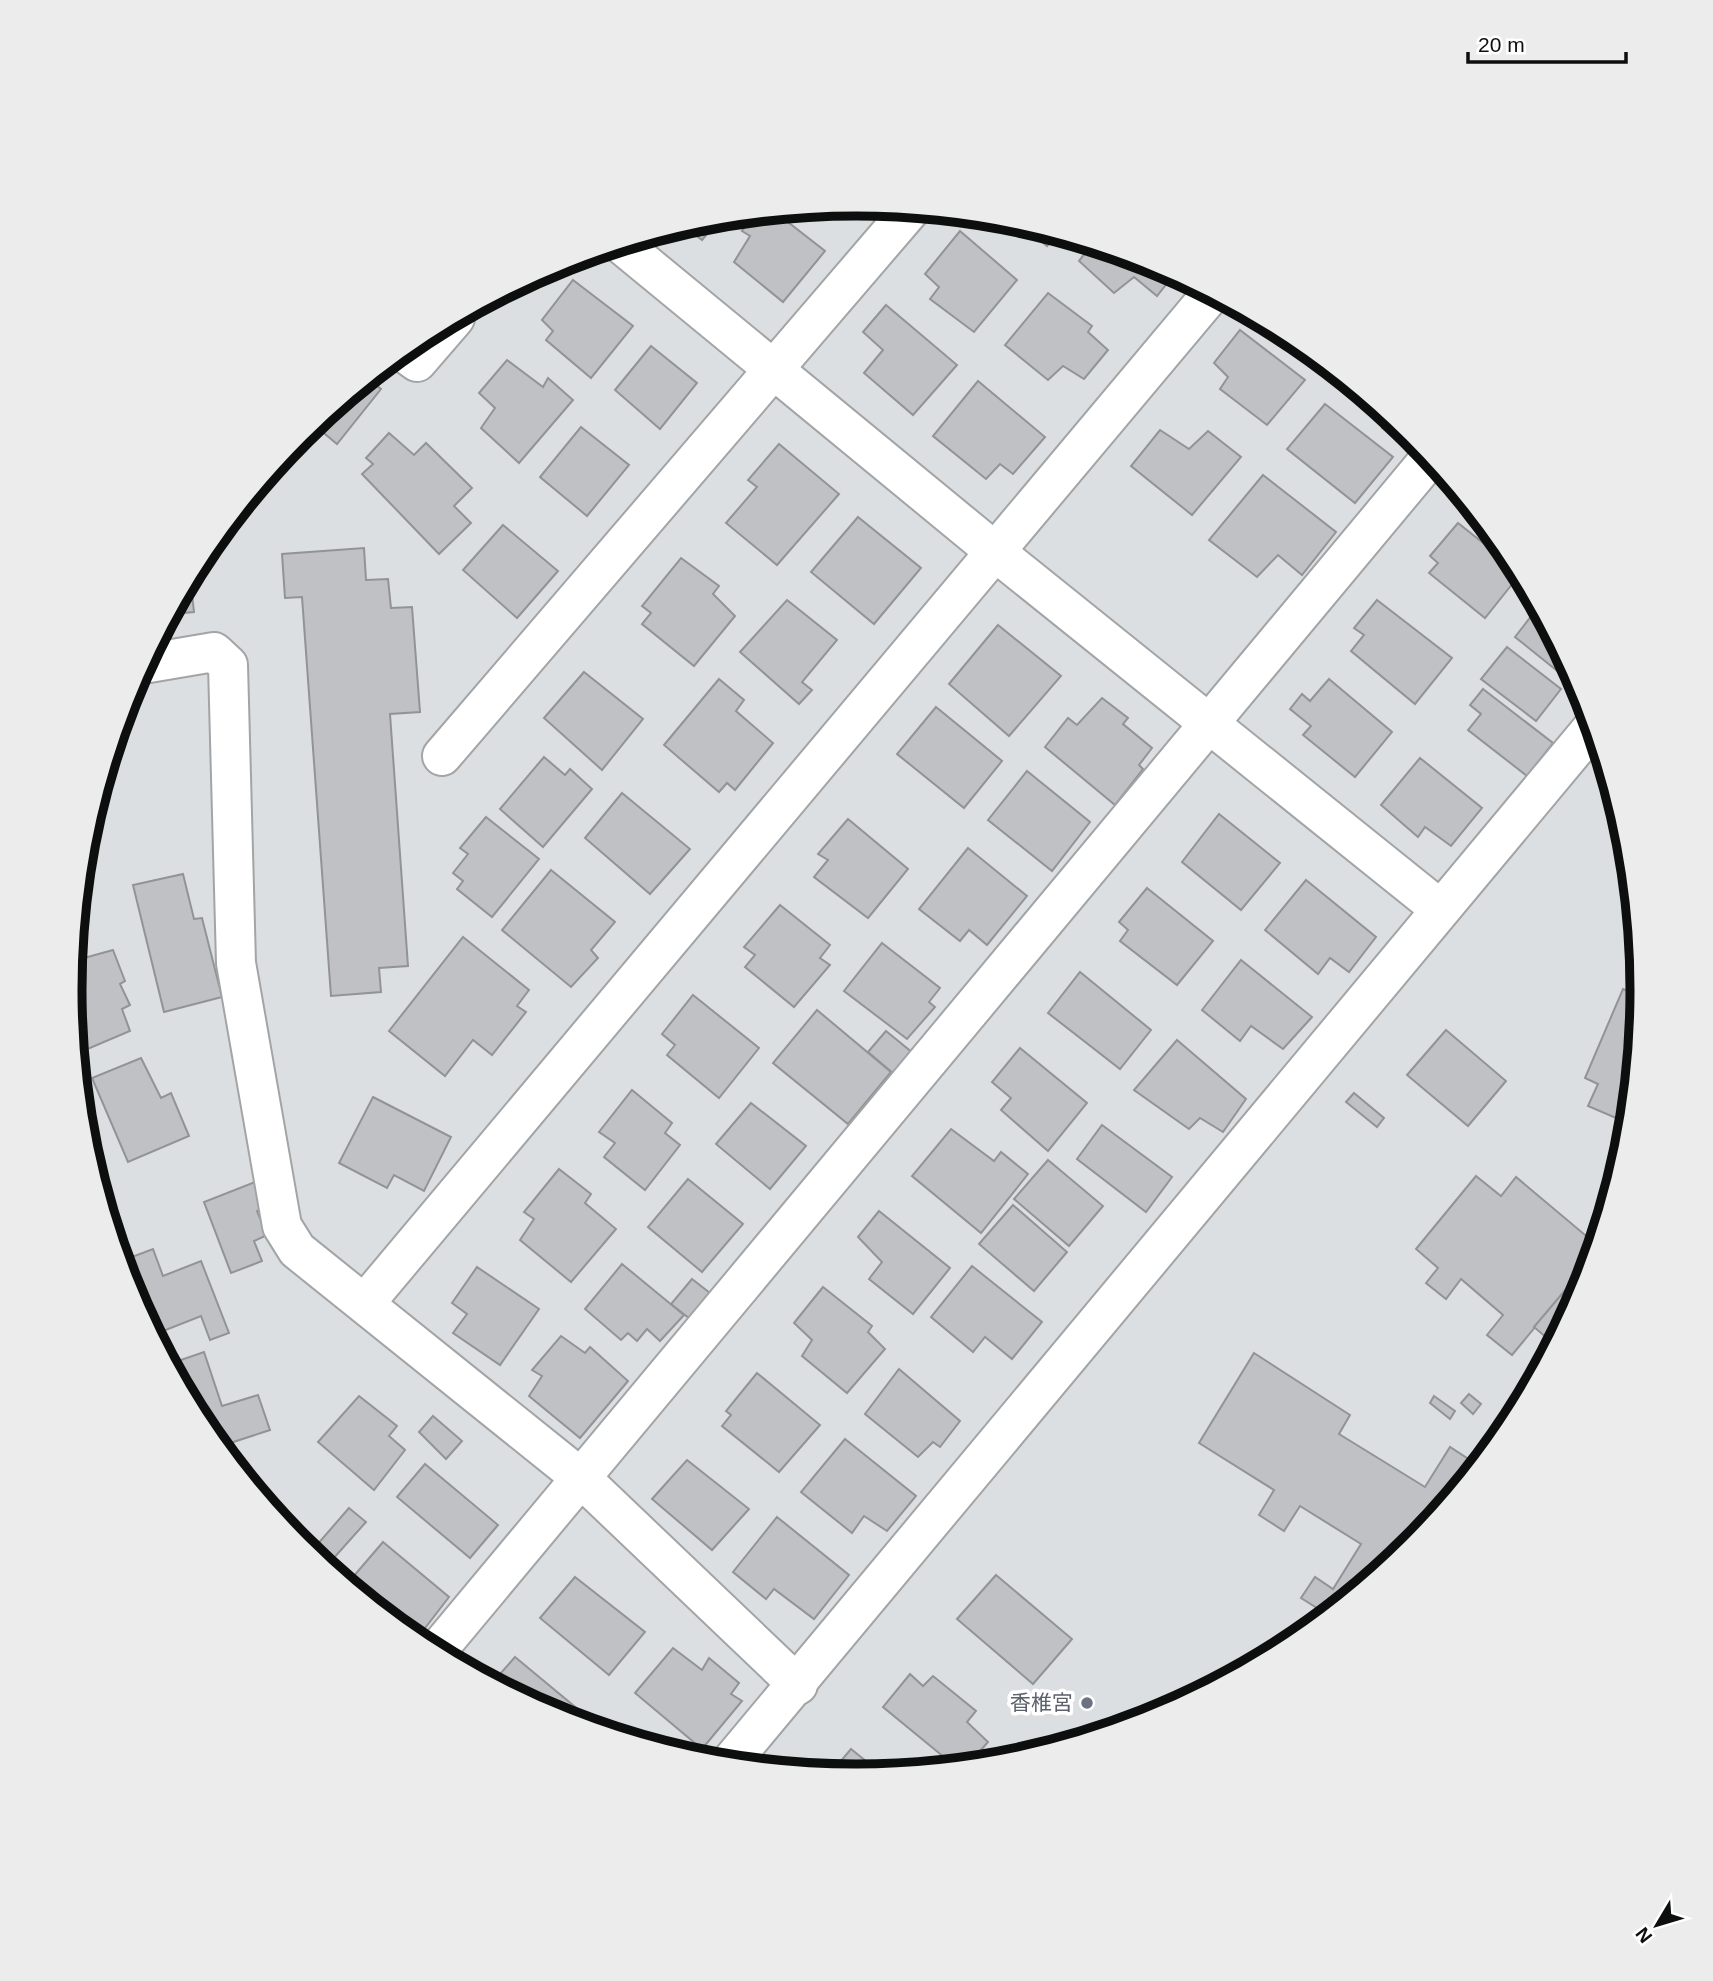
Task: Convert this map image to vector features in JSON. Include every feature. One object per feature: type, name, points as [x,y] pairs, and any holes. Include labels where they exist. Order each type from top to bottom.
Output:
[{"type":"street","points":[[442,756],[776,371],[904,218]]},
{"type":"street","points":[[629,251],[993,550],[1440,909]]},
{"type":"street","points":[[365,1303],[993,550],[1206,300]]},
{"type":"street","points":[[411,358],[417,362],[435,342]]},
{"type":"street","points":[[442,1644],[1425,465]]},
{"type":"street","points":[[156,662],[214,652],[228,665],[236,963],[282,1226],[297,1250],[581,1478],[798,1685]]},
{"type":"street","points":[[737,1755],[798,1685],[1587,734]]},
{"type":"building","points":[[785,220],[825,251],[783,302],[734,262],[750,236],[742,231],[747,224]]},
{"type":"building","points":[[710,230],[702,240],[694,234]]},
{"type":"building","points":[[960,231],[1017,280],[974,332],[930,299],[939,287],[925,274]]},
{"type":"building","points":[[1038,238],[1051,242],[1047,246]]},
{"type":"building","points":[[1086,252],[1168,282],[1157,296],[1134,277],[1114,293],[1079,261]]},
{"type":"building","points":[[573,280],[633,326],[591,378],[546,340],[553,331],[542,320]]},
{"type":"building","points":[[1048,293],[1092,326],[1088,332],[1108,350],[1084,379],[1063,366],[1048,380],[1005,345]]},
{"type":"building","points":[[886,305],[957,365],[913,415],[864,373],[883,350],[863,332]]},
{"type":"building","points":[[1240,330],[1305,380],[1267,425],[1220,389],[1228,377],[1214,363]]},
{"type":"building","points":[[651,346],[697,383],[660,429],[615,390]]},
{"type":"building","points":[[507,360],[543,387],[548,378],[573,400],[519,463],[481,428],[495,408],[479,393]]},
{"type":"building","points":[[978,381],[1045,437],[1013,474],[1000,464],[986,479],[933,436]]},
{"type":"building","points":[[375,384],[381,389],[337,444],[322,431]]},
{"type":"building","points":[[1325,404],[1393,457],[1355,503],[1287,449]]},
{"type":"building","points":[[1385,425],[1418,457],[1417,458],[1382,428]]},
{"type":"building","points":[[581,427],[629,465],[587,516],[540,477]]},
{"type":"building","points":[[1160,430],[1189,449],[1208,431],[1241,457],[1192,515],[1131,466]]},
{"type":"building","points":[[389,433],[414,455],[426,443],[472,488],[454,506],[471,523],[439,554],[362,474],[373,464],[366,458]]},
{"type":"building","points":[[779,444],[839,494],[777,565],[726,523],[757,487],[748,480]]},
{"type":"building","points":[[1263,475],[1336,532],[1302,575],[1278,555],[1257,577],[1209,540]]},
{"type":"building","points":[[858,517],[921,568],[874,624],[811,572]]},
{"type":"building","points":[[1458,523],[1494,552],[1514,582],[1485,618],[1429,573],[1438,563],[1430,556]]},
{"type":"building","points":[[503,525],[558,571],[517,618],[463,570]]},
{"type":"building","points":[[364,548],[366,580],[388,579],[391,608],[412,607],[420,712],[390,714],[408,966],[379,968],[381,992],[331,996],[302,597],[285,598],[282,554]]},
{"type":"building","points":[[681,558],[719,586],[713,594],[735,616],[694,666],[642,624],[651,613],[642,606]]},
{"type":"building","points":[[192,594],[194,612],[181,613]]},
{"type":"building","points":[[787,600],[837,640],[802,682],[812,690],[799,704],[740,652]]},
{"type":"building","points":[[1377,600],[1452,658],[1415,704],[1351,651],[1364,635],[1354,628]]},
{"type":"building","points":[[1533,614],[1564,676],[1515,637]]},
{"type":"building","points":[[998,625],[1061,676],[1009,736],[949,684]]},
{"type":"building","points":[[1507,647],[1561,689],[1536,721],[1481,679]]},
{"type":"building","points":[[584,672],[643,719],[602,770],[544,718]]},
{"type":"building","points":[[719,679],[744,700],[736,711],[773,743],[735,790],[727,783],[719,792],[664,745]]},
{"type":"building","points":[[1329,679],[1392,732],[1355,777],[1303,735],[1311,726],[1290,709],[1302,694],[1310,701]]},
{"type":"building","points":[[1483,689],[1553,743],[1527,776],[1468,730],[1481,714],[1470,705]]},
{"type":"building","points":[[1102,698],[1128,718],[1123,724],[1152,748],[1139,765],[1143,769],[1115,805],[1045,747],[1068,718],[1077,725]]},
{"type":"building","points":[[936,707],[1002,761],[964,808],[897,754]]},
{"type":"building","points":[[544,757],[565,775],[570,769],[592,789],[543,847],[500,809]]},
{"type":"building","points":[[1420,758],[1482,808],[1451,846],[1425,827],[1418,837],[1381,805]]},
{"type":"building","points":[[1027,771],[1090,822],[1052,871],[988,820]]},
{"type":"building","points":[[622,793],[690,849],[650,894],[585,838]]},
{"type":"building","points":[[1219,814],[1280,863],[1241,910],[1182,862]]},
{"type":"building","points":[[486,817],[539,859],[492,917],[457,889],[463,881],[453,873],[468,854],[460,848]]},
{"type":"building","points":[[848,819],[908,869],[868,918],[814,877],[828,860],[818,854]]},
{"type":"building","points":[[968,848],[1027,896],[987,945],[969,930],[960,941],[919,909]]},
{"type":"building","points":[[551,870],[615,922],[591,950],[598,958],[571,987],[502,930]]},
{"type":"building","points":[[183,874],[194,919],[202,918],[222,997],[164,1012],[133,885]]},
{"type":"building","points":[[1306,880],[1376,937],[1349,972],[1330,958],[1318,974],[1265,930]]},
{"type":"building","points":[[1147,888],[1213,941],[1177,985],[1120,941],[1128,930],[1119,922]]},
{"type":"building","points":[[780,905],[830,945],[820,958],[830,965],[794,1007],[745,967],[755,955],[744,947]]},
{"type":"building","points":[[463,937],[529,990],[517,1006],[526,1012],[492,1055],[473,1040],[445,1076],[389,1031]]},
{"type":"building","points":[[882,943],[940,988],[929,1002],[935,1007],[907,1039],[844,991]]},
{"type":"building","points":[[113,950],[125,981],[120,984],[130,1005],[122,1009],[130,1031],[85,1050],[82,990],[83,958]]},
{"type":"building","points":[[1241,960],[1312,1017],[1283,1049],[1251,1026],[1240,1041],[1202,1010]]},
{"type":"building","points":[[1080,972],[1151,1030],[1120,1069],[1048,1013]]},
{"type":"building","points":[[1623,989],[1631,992],[1629,1041],[1620,1120],[1588,1106],[1598,1084],[1585,1078]]},
{"type":"building","points":[[693,995],[759,1048],[719,1098],[667,1055],[675,1045],[662,1034]]},
{"type":"building","points":[[817,1010],[891,1072],[848,1124],[773,1063]]},
{"type":"building","points":[[1446,1030],[1506,1081],[1468,1126],[1407,1075]]},
{"type":"building","points":[[886,1031],[919,1058],[901,1080],[868,1052]]},
{"type":"building","points":[[1177,1040],[1246,1099],[1223,1132],[1200,1118],[1189,1129],[1134,1090]]},
{"type":"building","points":[[1020,1048],[1087,1103],[1048,1151],[1001,1110],[1011,1098],[992,1082]]},
{"type":"building","points":[[141,1058],[161,1098],[171,1093],[189,1136],[128,1162],[92,1078]]},
{"type":"building","points":[[632,1090],[672,1123],[665,1133],[680,1145],[645,1190],[604,1157],[615,1143],[599,1132]]},
{"type":"building","points":[[1354,1093],[1384,1118],[1377,1127],[1346,1102]]},
{"type":"building","points":[[373,1097],[451,1137],[424,1191],[394,1175],[387,1188],[339,1163]]},
{"type":"building","points":[[751,1103],[806,1146],[770,1189],[716,1144]]},
{"type":"building","points":[[1102,1125],[1172,1177],[1146,1212],[1077,1159]]},
{"type":"building","points":[[951,1129],[994,1161],[1001,1152],[1028,1174],[981,1233],[912,1176]]},
{"type":"building","points":[[1048,1160],[1103,1206],[1069,1246],[1014,1199]]},
{"type":"building","points":[[559,1169],[591,1194],[585,1203],[616,1229],[571,1282],[520,1240],[534,1219],[524,1212]]},
{"type":"building","points":[[1476,1176],[1501,1196],[1516,1177],[1590,1239],[1575,1279],[1512,1355],[1487,1335],[1503,1315],[1461,1279],[1446,1299],[1426,1283],[1438,1268],[1416,1249]]},
{"type":"building","points":[[688,1179],[743,1224],[702,1272],[648,1227]]},
{"type":"building","points":[[255,1182],[266,1208],[257,1211],[267,1235],[254,1241],[262,1261],[231,1273],[204,1202]]},
{"type":"building","points":[[1013,1205],[1067,1252],[1034,1291],[979,1244]]},
{"type":"building","points":[[879,1211],[950,1268],[913,1314],[869,1279],[882,1262],[858,1237]]},
{"type":"building","points":[[153,1249],[163,1276],[201,1261],[229,1333],[210,1340],[201,1316],[161,1332],[130,1258]]},
{"type":"building","points":[[622,1264],[684,1315],[660,1341],[647,1329],[637,1341],[628,1333],[621,1340],[585,1309]]},
{"type":"building","points":[[972,1266],[1042,1322],[1012,1359],[985,1337],[973,1352],[931,1317]]},
{"type":"building","points":[[477,1267],[539,1309],[500,1365],[453,1333],[467,1314],[452,1303]]},
{"type":"building","points":[[1575,1278],[1548,1339],[1534,1327]]},
{"type":"building","points":[[692,1279],[724,1304],[704,1330],[671,1304]]},
{"type":"building","points":[[823,1287],[872,1326],[868,1332],[885,1349],[847,1393],[802,1356],[812,1340],[794,1323]]},
{"type":"building","points":[[561,1336],[585,1353],[590,1347],[628,1381],[580,1438],[529,1396],[542,1376],[532,1370]]},
{"type":"building","points":[[204,1352],[222,1406],[258,1395],[270,1430],[229,1443],[177,1361]]},
{"type":"building","points":[[1254,1353],[1350,1415],[1339,1434],[1425,1487],[1450,1447],[1472,1461],[1404,1538],[1367,1573],[1319,1611],[1301,1598],[1315,1577],[1333,1589],[1361,1544],[1300,1506],[1284,1531],[1259,1515],[1274,1490],[1199,1443]]},
{"type":"building","points":[[899,1369],[960,1421],[940,1447],[933,1442],[918,1457],[865,1414]]},
{"type":"building","points":[[757,1373],[820,1425],[779,1472],[722,1426],[731,1415],[726,1411]]},
{"type":"building","points":[[1469,1394],[1481,1404],[1473,1414],[1461,1403]]},
{"type":"building","points":[[359,1396],[397,1426],[389,1436],[405,1450],[374,1490],[318,1442]]},
{"type":"building","points":[[1434,1396],[1455,1411],[1450,1419],[1430,1403]]},
{"type":"building","points":[[433,1416],[462,1441],[446,1459],[419,1432]]},
{"type":"building","points":[[845,1439],[916,1496],[887,1531],[864,1516],[852,1533],[801,1492]]},
{"type":"building","points":[[687,1460],[749,1509],[712,1550],[652,1499]]},
{"type":"building","points":[[425,1464],[498,1525],[470,1558],[397,1497]]},
{"type":"building","points":[[349,1508],[366,1522],[332,1560],[317,1545]]},
{"type":"building","points":[[777,1517],[849,1575],[814,1619],[774,1589],[766,1599],[733,1572]]},
{"type":"building","points":[[383,1542],[449,1597],[422,1631],[352,1578]]},
{"type":"building","points":[[996,1575],[1072,1639],[1033,1684],[957,1619]]},
{"type":"building","points":[[575,1577],[645,1632],[609,1675],[540,1618]]},
{"type":"building","points":[[673,1648],[702,1670],[709,1658],[739,1683],[731,1694],[742,1701],[702,1749],[635,1693]]},
{"type":"building","points":[[515,1657],[580,1711],[578,1713],[560,1706],[498,1676]]},
{"type":"building","points":[[910,1674],[923,1686],[933,1676],[976,1711],[967,1722],[988,1742],[977,1755],[946,1759],[883,1707]]},
{"type":"building","points":[[851,1749],[870,1764],[856,1765],[838,1764]]},
{"type":"place","name":"香椎宮","points":[[1087,1703]]}]
